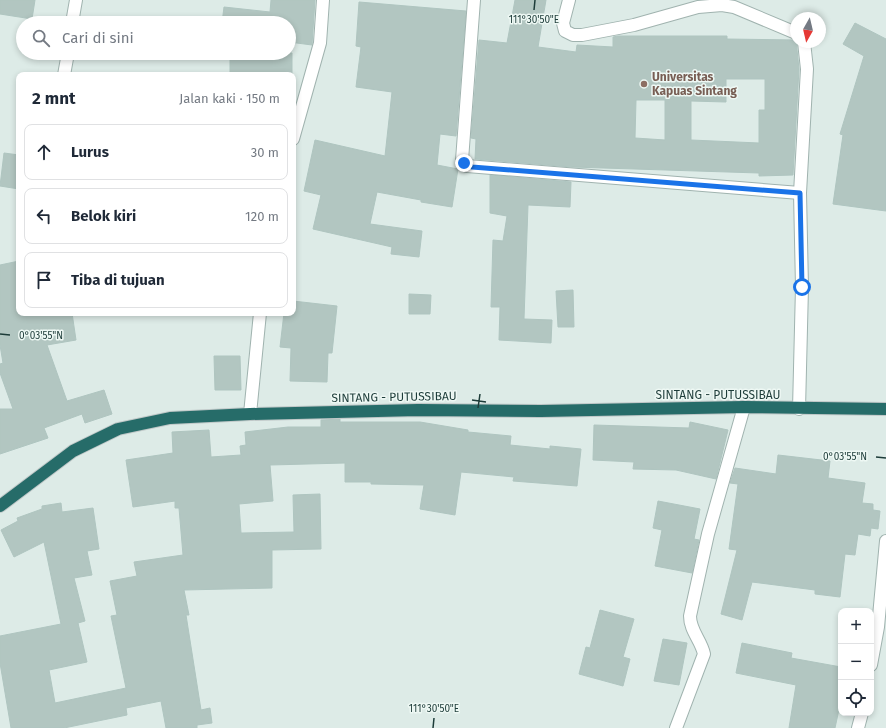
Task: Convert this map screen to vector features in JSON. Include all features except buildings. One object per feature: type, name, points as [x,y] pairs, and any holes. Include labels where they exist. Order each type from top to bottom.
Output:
[{"type":"highway","name":"SINTANG - PUTUSSIBAU","points":[[0,506],[74,451],[118,430],[170,418],[250,414],[418,410],[542,411],[744,407],[799,409],[886,409]]},
{"type":"street","points":[[73,16],[76,0]]},
{"type":"street","points":[[296,128],[320,43],[323,0]]},
{"type":"street","points":[[474,0],[462,160],[467,166],[800,193]]},
{"type":"street","points":[[569,0],[563,23],[565,31],[573,35],[582,35],[634,25],[698,7],[722,5],[734,6],[790,30]]},
{"type":"street","points":[[799,409],[802,287],[800,193],[807,69],[805,48]]},
{"type":"street","points":[[65,72],[67,60]]},
{"type":"street","points":[[250,414],[260,316]]},
{"type":"street","points":[[676,728],[704,654],[702,644],[690,625],[690,616],[708,534],[744,407]]},
{"type":"street","points":[[874,649],[878,627],[886,540]]},
{"type":"street","points":[[858,728],[861,716]]},
{"type":"place","name":"Universitas Kapuas Sintang","points":[[644,84]]},
{"type":"route","points":[[464,163],[467,166],[472,167],[800,193],[802,287]]}]
